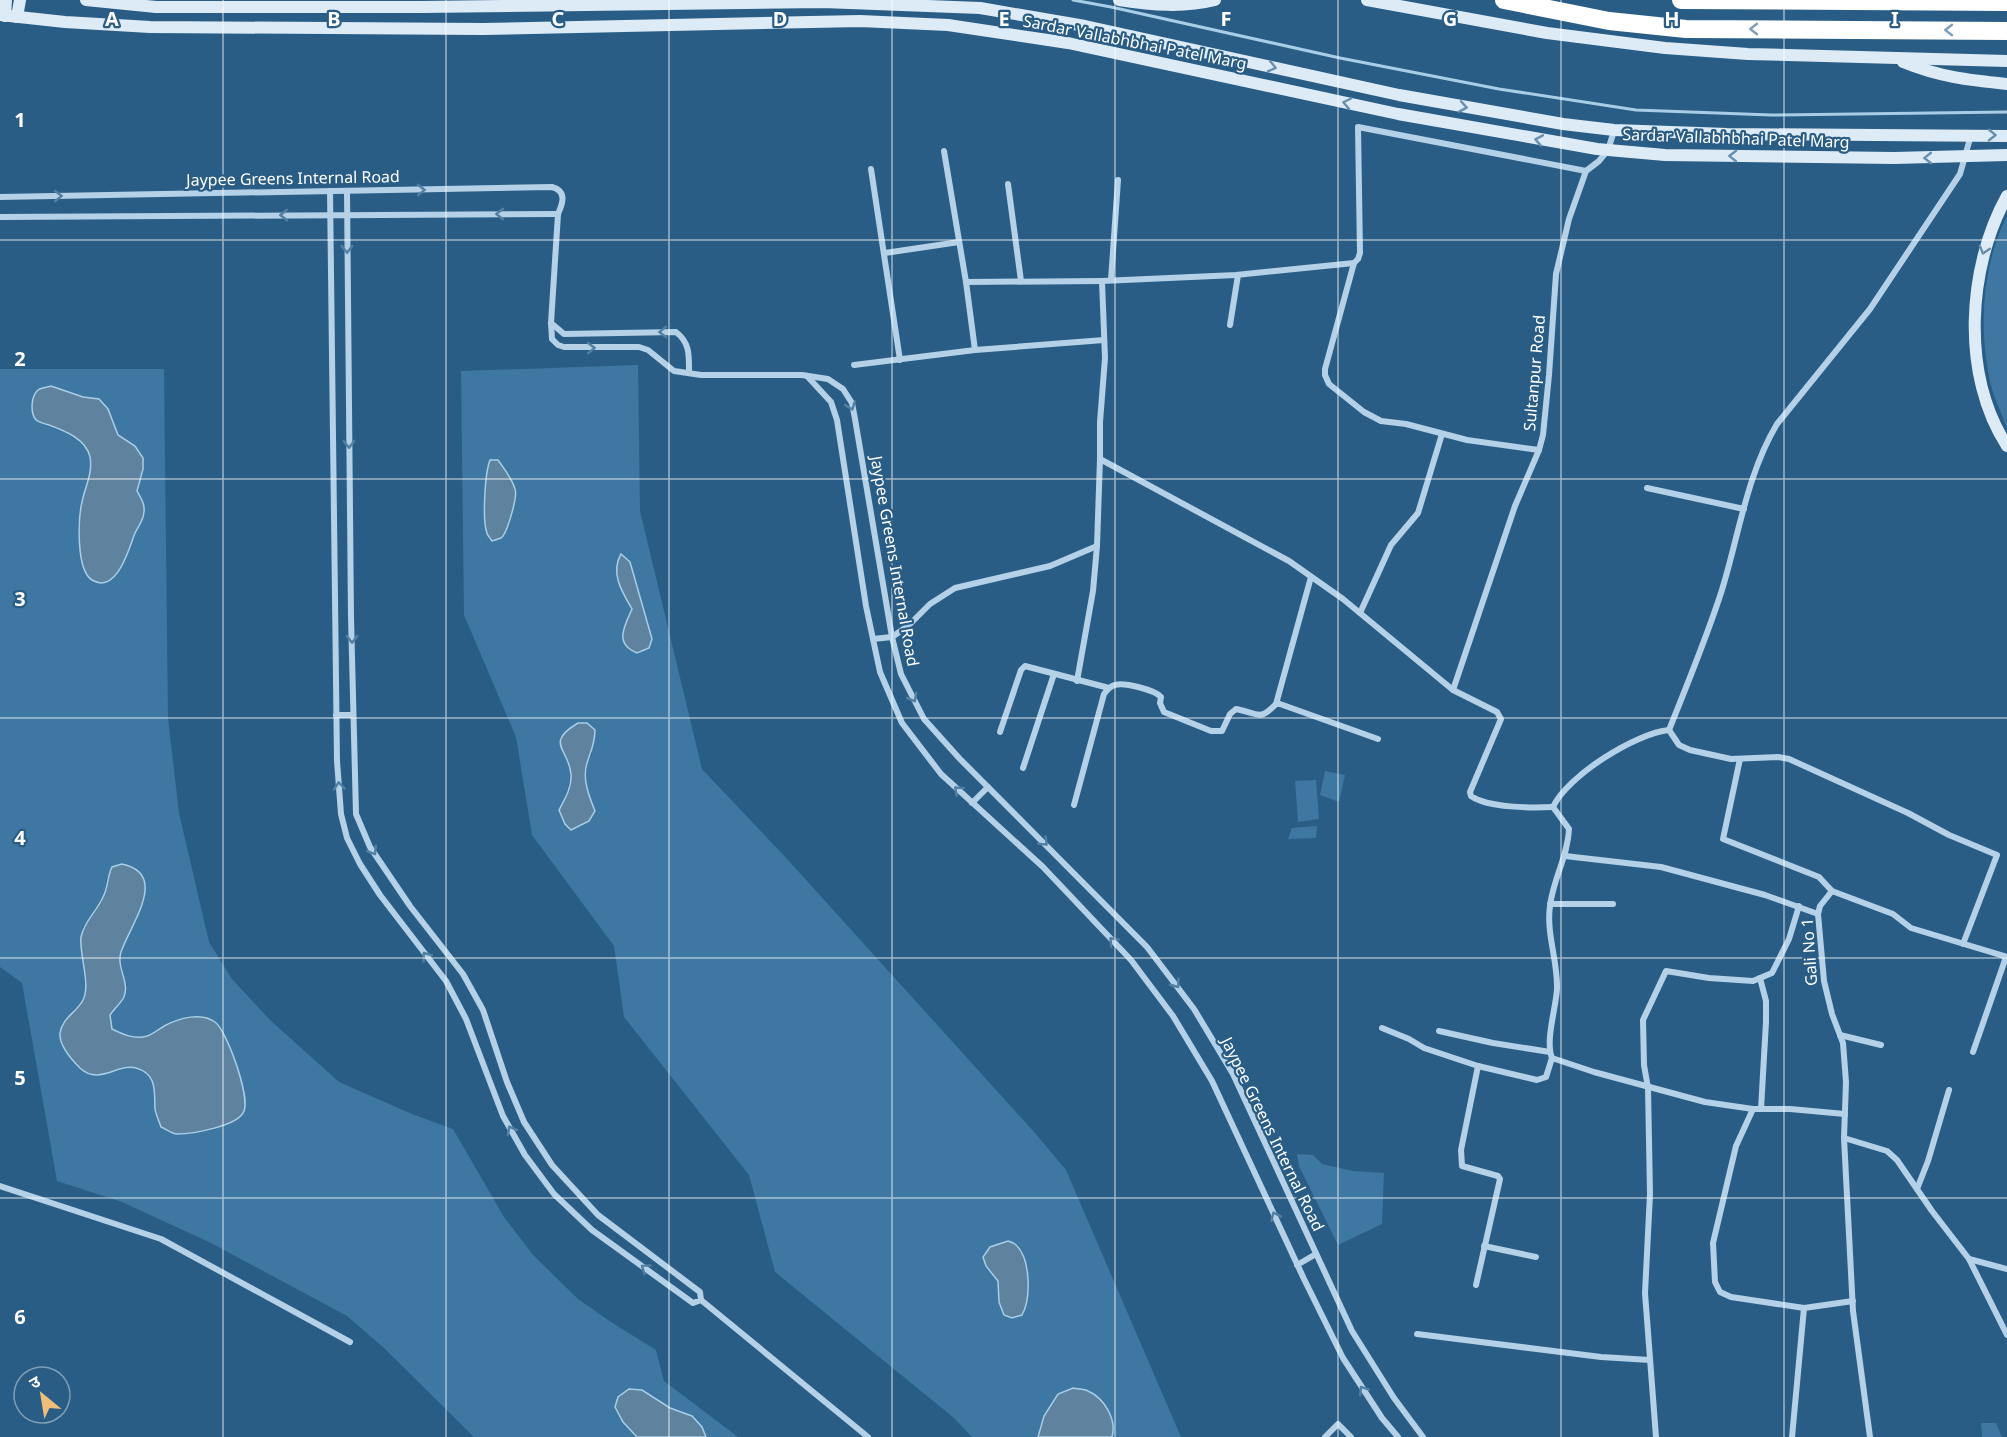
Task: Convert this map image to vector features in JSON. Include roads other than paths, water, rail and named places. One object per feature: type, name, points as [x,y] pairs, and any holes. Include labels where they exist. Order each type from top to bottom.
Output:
[{"type":"highway","points":[[1504,0],[1609,21],[1686,29],[2007,31]]},
{"type":"highway","points":[[1682,0],[2007,2]]},
{"type":"street","points":[[6,0],[7,16]]},
{"type":"street","points":[[7,16],[21,0]]},
{"type":"street","name":"Sardar Vallabhbhai Patel Marg","points":[[86,0],[156,7],[421,7],[833,1],[980,8],[1085,26],[1398,95],[1563,124],[1614,130],[1727,134],[2007,136]]},
{"type":"street","points":[[1119,0],[1153,5],[1186,5],[1215,0]]},
{"type":"street","points":[[1367,0],[1547,33],[1665,48],[1748,54],[2007,62]]},
{"type":"street","points":[[832,22],[833,1]]},
{"type":"street","name":"Sardar Vallabhbhai Patel Marg","points":[[7,16],[150,27],[483,29],[832,22],[948,25],[1068,43],[1398,114],[1608,150],[1665,155],[1894,158],[2007,155]]},
{"type":"street","points":[[1895,58],[1930,73],[1956,79],[2007,84]]},
{"type":"street","points":[[1539,450],[1477,442],[1372,417],[1326,380],[1325,369],[1354,263],[1360,253],[1358,127],[1586,171]]},
{"type":"street","name":"Sultanpur Road","points":[[1454,690],[1515,506],[1539,450],[1546,416],[1556,274],[1569,219],[1586,171],[1599,162],[1608,150],[1614,130]]},
{"type":"street","points":[[1669,730],[1722,591],[1765,443],[1777,424],[1869,309],[1952,186],[1959,174],[1971,135]]},
{"type":"street","points":[[944,151],[975,350]]},
{"type":"street","points":[[871,169],[900,360]]},
{"type":"street","points":[[1111,280],[1118,180]]},
{"type":"street","points":[[1008,184],[1021,281]]},
{"type":"street","name":"Jaypee Greens Internal Road","points":[[0,197],[552,187],[558,189],[563,195],[564,202],[558,214],[551,323],[552,339],[558,345],[584,348],[639,347],[648,350],[674,370],[701,375],[807,376],[828,380],[843,389],[852,403],[892,637],[901,674],[924,719],[959,758],[1147,947],[1194,1009],[1233,1074],[1352,1331],[1394,1398],[1423,1437]]},
{"type":"street","points":[[330,191],[337,761],[341,814],[346,838],[380,895],[446,981],[466,1019],[503,1116],[525,1155],[554,1194],[592,1230],[693,1303],[701,1300]]},
{"type":"street","points":[[347,191],[356,814],[370,847],[410,906],[463,974],[483,1010],[507,1082],[524,1122],[552,1165],[598,1215],[700,1292],[701,1300],[868,1437]]},
{"type":"street","points":[[2007,196],[1990,228],[1980,262],[1975,305],[1976,354],[1983,393],[1998,433],[2007,446]]},
{"type":"street","points":[[0,217],[558,214]]},
{"type":"street","points":[[885,253],[959,242]]},
{"type":"street","points":[[966,282],[1102,281],[1238,275],[1354,263]]},
{"type":"street","points":[[1230,325],[1238,275]]},
{"type":"street","points":[[1077,681],[1094,591],[1097,546],[1100,422],[1105,377],[1102,281]]},
{"type":"street","points":[[551,323],[564,334],[676,332],[686,339],[689,372]]},
{"type":"street","points":[[854,365],[975,350],[1104,340]]},
{"type":"street","name":"Jaypee Greens Internal Road","points":[[807,376],[831,402],[837,420],[880,672],[902,723],[941,774],[1043,867],[1131,960],[1173,1016],[1212,1081],[1297,1265],[1343,1358],[1382,1418],[1398,1437]]},
{"type":"street","points":[[1360,614],[1391,545],[1418,513],[1442,434]]},
{"type":"street","points":[[1100,459],[1289,561],[1360,614],[1454,690],[1497,712],[1501,719],[1470,792],[1471,796],[1520,808],[1553,807]]},
{"type":"street","points":[[1647,488],[1744,509]]},
{"type":"street","points":[[873,639],[892,637],[908,626],[930,604],[955,588],[1050,566],[1097,546]]},
{"type":"street","points":[[1000,732],[1022,667],[1027,666],[1108,688],[1121,684],[1155,692],[1161,697],[1162,708],[1168,715],[1218,732],[1224,729],[1236,709],[1268,714],[1276,704],[1311,578]]},
{"type":"street","points":[[1023,768],[1054,674]]},
{"type":"street","points":[[1074,805],[1101,701],[1108,688]]},
{"type":"street","points":[[1276,704],[1287,705],[1378,739]]},
{"type":"street","points":[[336,715],[353,715]]},
{"type":"street","points":[[1669,730],[1679,745],[1684,748],[1731,759],[1790,759],[1908,813],[1949,835],[1997,855],[1963,944]]},
{"type":"street","points":[[1553,807],[1566,787],[1578,776],[1619,750],[1660,731],[1669,730]]},
{"type":"street","points":[[1740,759],[1723,839],[1819,878],[1832,891],[1893,914],[1920,932],[2006,957],[1973,1052]]},
{"type":"street","points":[[972,802],[988,787]]},
{"type":"street","points":[[1382,1028],[1424,1048],[1478,1066],[1541,1079],[1547,1074],[1557,988],[1548,927],[1550,904],[1565,856],[1569,829],[1553,807]]},
{"type":"street","points":[[1565,856],[1661,867],[1798,906],[1818,914]]},
{"type":"street","name":"Gali No 1","points":[[1832,891],[1820,906],[1818,914],[1824,981],[1832,1014],[1843,1043],[1846,1082],[1844,1138],[1853,1301],[1870,1437]]},
{"type":"street","points":[[1550,904],[1613,904]]},
{"type":"street","points":[[1656,1437],[1645,1293],[1650,1194],[1648,1088],[1644,1065],[1643,1020],[1666,971],[1709,978],[1753,981],[1772,974],[1789,939],[1798,906]]},
{"type":"street","points":[[1760,978],[1766,1001],[1766,1012],[1757,1109],[1736,1146],[1713,1243],[1715,1282],[1720,1292],[1731,1297],[1804,1308],[1853,1301]]},
{"type":"street","points":[[1438,1031],[1551,1055],[1556,1061],[1705,1102],[1757,1109],[1845,1114]]},
{"type":"street","points":[[1840,1035],[1881,1045]]},
{"type":"street","points":[[1476,1285],[1500,1179],[1498,1176],[1462,1166],[1461,1163],[1461,1150],[1478,1066]]},
{"type":"street","points":[[1917,1189],[1928,1161],[1949,1090]]},
{"type":"street","points":[[1844,1138],[1887,1151],[1897,1160],[1970,1259],[2007,1335]]},
{"type":"street","points":[[0,1186],[161,1239],[350,1342]]},
{"type":"street","points":[[1484,1246],[1536,1257]]},
{"type":"street","name":"Jaypee Greens Internal Road","points":[[1297,1265],[1316,1254]]},
{"type":"street","points":[[1970,1259],[2007,1269]]},
{"type":"street","points":[[1792,1437],[1804,1308]]},
{"type":"street","points":[[1418,1334],[1601,1357],[1650,1360]]},
{"type":"street","points":[[1325,1437],[1338,1424],[1351,1437]]},
{"type":"waterway","points":[[1073,0],[1340,58],[1499,89],[1636,110],[1771,115],[2007,112]]}]
